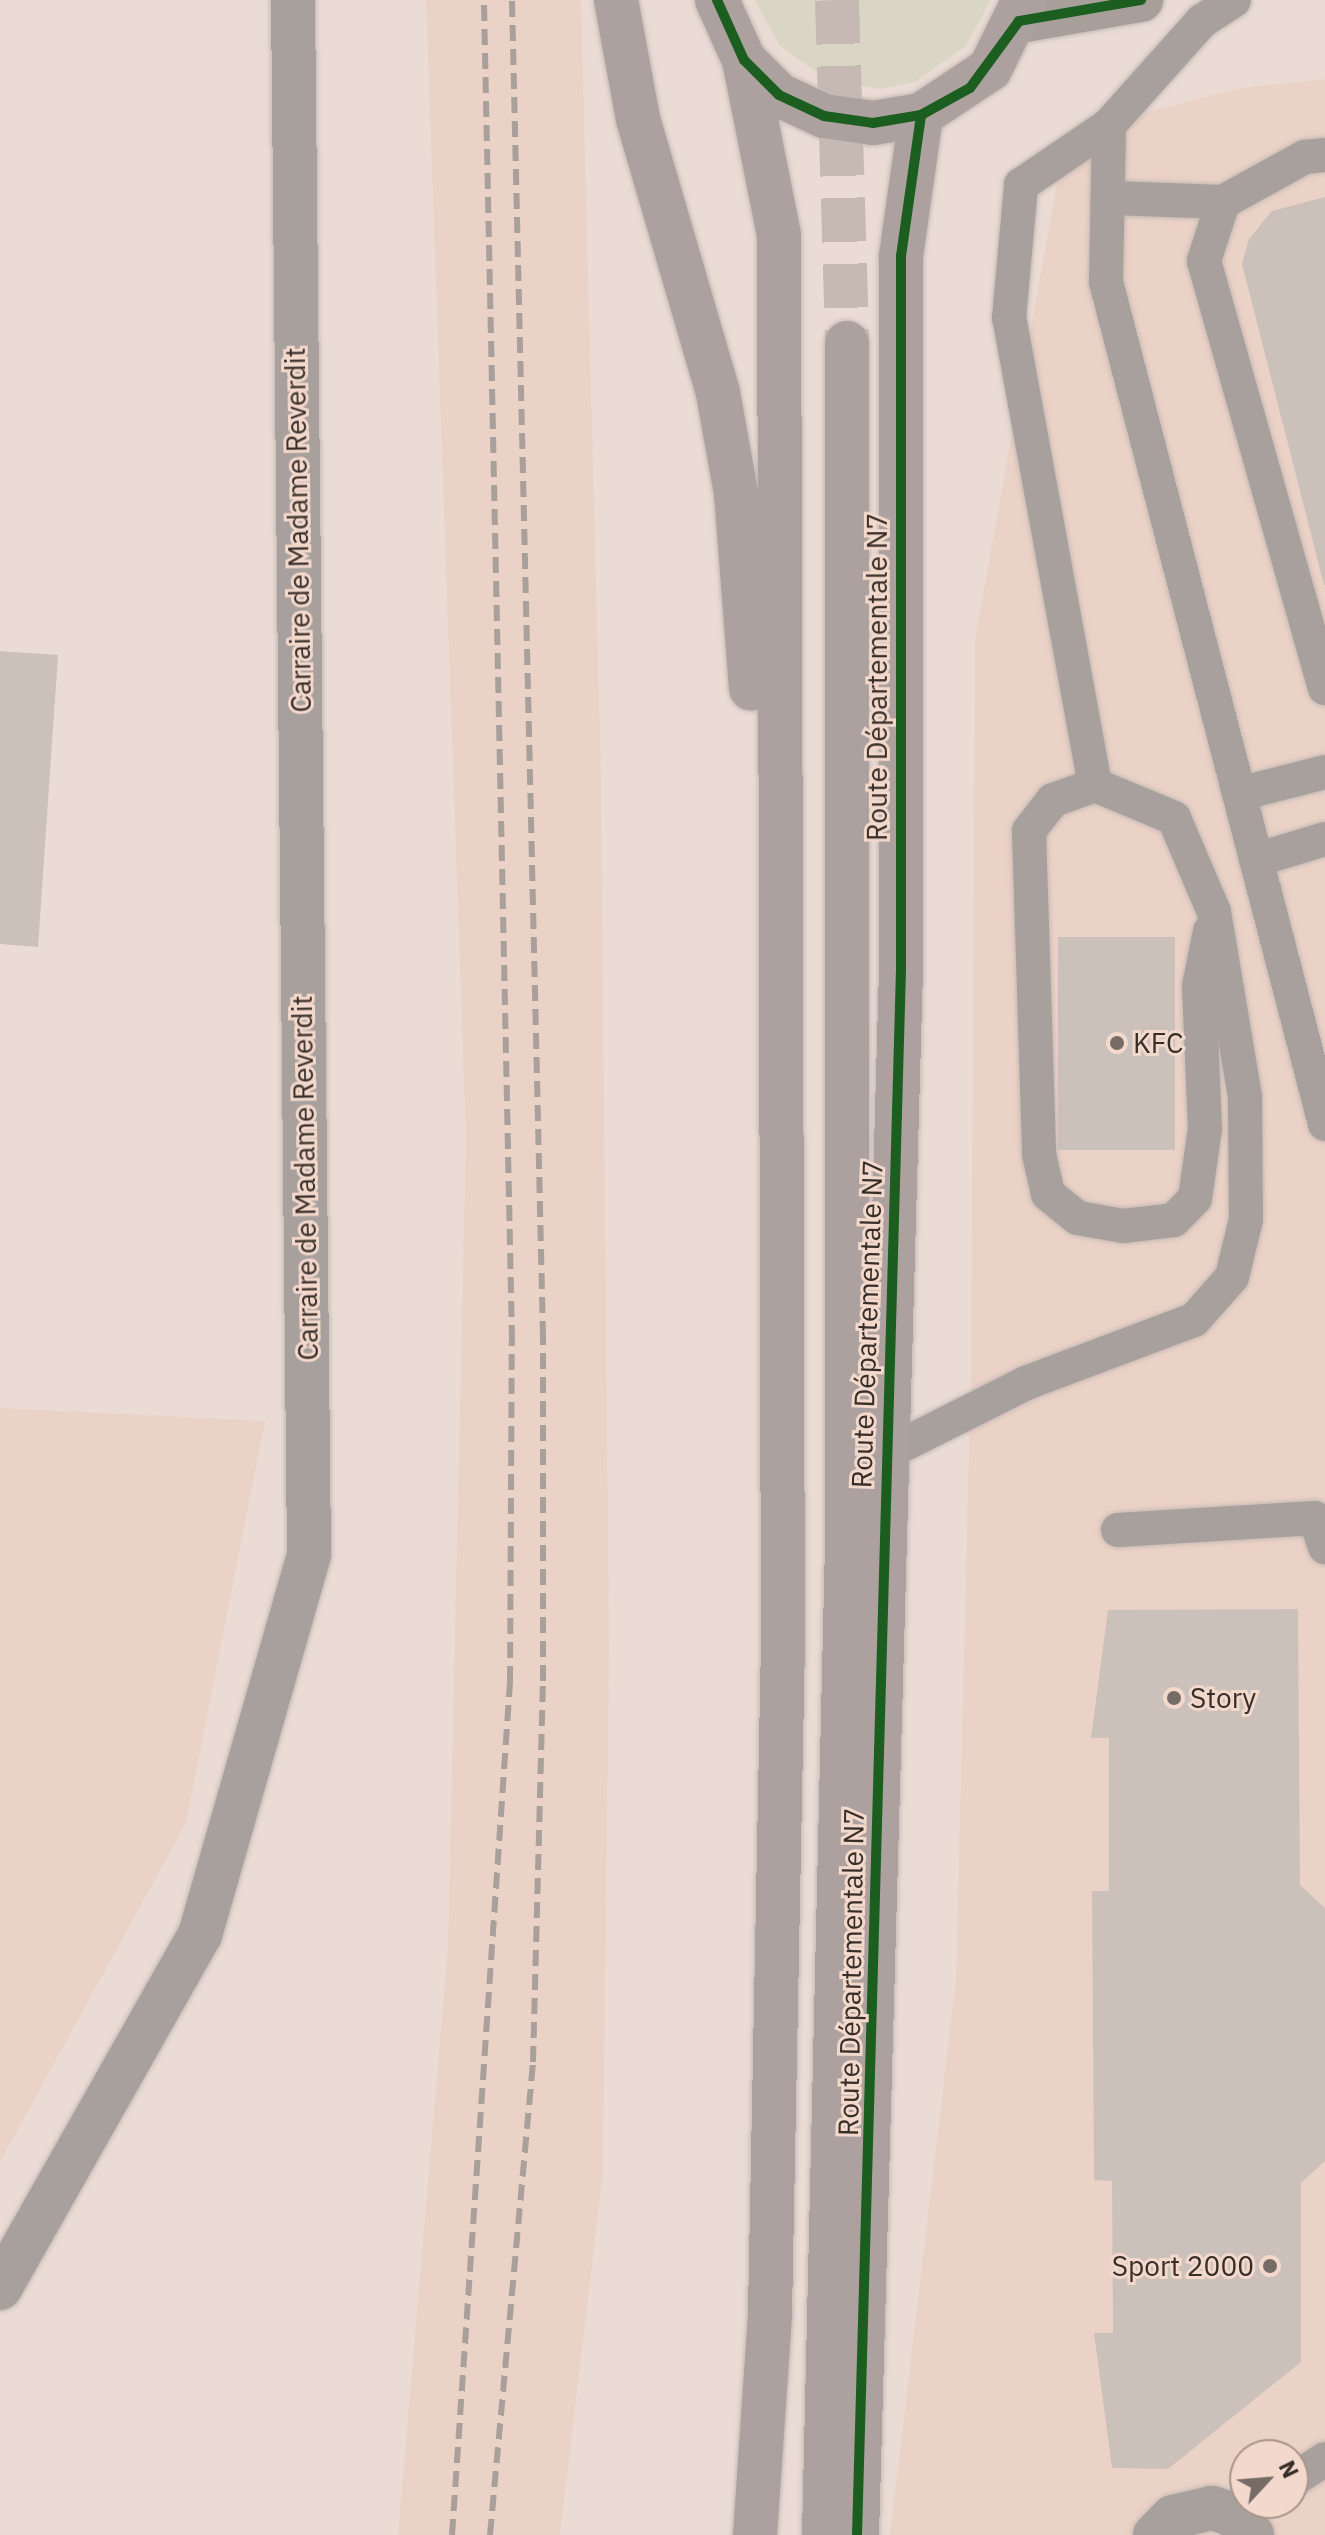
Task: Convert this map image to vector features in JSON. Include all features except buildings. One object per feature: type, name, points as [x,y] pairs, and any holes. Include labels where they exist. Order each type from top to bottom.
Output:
[{"type":"main road","points":[[616,0],[638,119],[718,393],[736,493],[751,633],[753,867],[778,1053]]},
{"type":"main road","points":[[717,0],[744,60],[779,235],[778,1053],[783,1642],[770,2315],[755,2535]]},
{"type":"main road","points":[[744,60],[779,95],[824,116],[873,123],[921,115],[990,69],[1021,11],[1141,0]]},
{"type":"main road","name":"Route Départementale N7","points":[[857,2535],[901,971],[901,256],[921,115]]},
{"type":"main road","name":"Route Départementale N7","points":[[824,2535],[847,1541],[847,343]]},
{"type":"street","name":"Carraire de Madame Reverdit","points":[[0,2288],[200,1935],[309,1554],[293,0]]},
{"type":"street","points":[[1155,2535],[1191,2508],[1229,2514]]},
{"type":"lane","points":[[1214,912],[1199,986],[1205,1129],[1195,1198],[1174,1220],[1123,1226],[1078,1218],[1048,1194],[1039,1154],[1029,831],[1053,800],[1095,785],[1009,318],[1021,185],[1109,125],[1202,21],[1234,0]]},
{"type":"lane","points":[[1109,125],[1112,198],[1106,282],[1325,1124]]},
{"type":"lane","points":[[1112,198],[1223,202],[1305,157],[1325,155]]},
{"type":"lane","points":[[1223,202],[1204,261],[1325,688]]},
{"type":"lane","points":[[1239,794],[1325,772]]},
{"type":"lane","name":"Route Départementale N7","points":[[887,1453],[1026,1383],[1194,1320],[1232,1277],[1246,1219],[1245,1097],[1214,912],[1174,818],[1136,796],[1095,785]]},
{"type":"lane","points":[[1256,860],[1325,839]]},
{"type":"lane","points":[[1118,1530],[1315,1518],[1325,1547]]},
{"type":"shaded area","points":[[426,0],[581,0],[601,779],[609,1647],[603,2172],[560,2535],[398,2535],[448,1946],[466,1137]]},
{"type":"shaded area","points":[[755,0],[991,0],[966,46],[915,82],[881,89],[827,80],[779,45]]},
{"type":"shaded area","points":[[1325,79],[1325,2535],[890,2535],[956,1979],[971,1369],[975,639],[1066,133],[1240,88]]},
{"type":"shaded area","points":[[0,1408],[265,1421],[186,1823],[0,2162]]},
{"type":"tunnel","points":[[837,0],[847,343]]},
{"type":"railway","points":[[452,2535],[510,1682],[512,1341],[484,0]]},
{"type":"railway","points":[[490,2535],[533,2062],[543,1681],[543,1337],[512,0]]},
{"type":"cycle path","points":[[717,0],[744,60],[779,95],[824,116],[873,123],[921,115],[970,88],[1019,21],[1141,0]]},
{"type":"cycle path","points":[[857,2535],[901,971],[901,256],[921,115]]},
{"type":"place","name":"KFC","points":[[1117,1043]]},
{"type":"place","name":"Story","points":[[1174,1698]]},
{"type":"place","name":"Sport 2000","points":[[1270,2266]]}]
